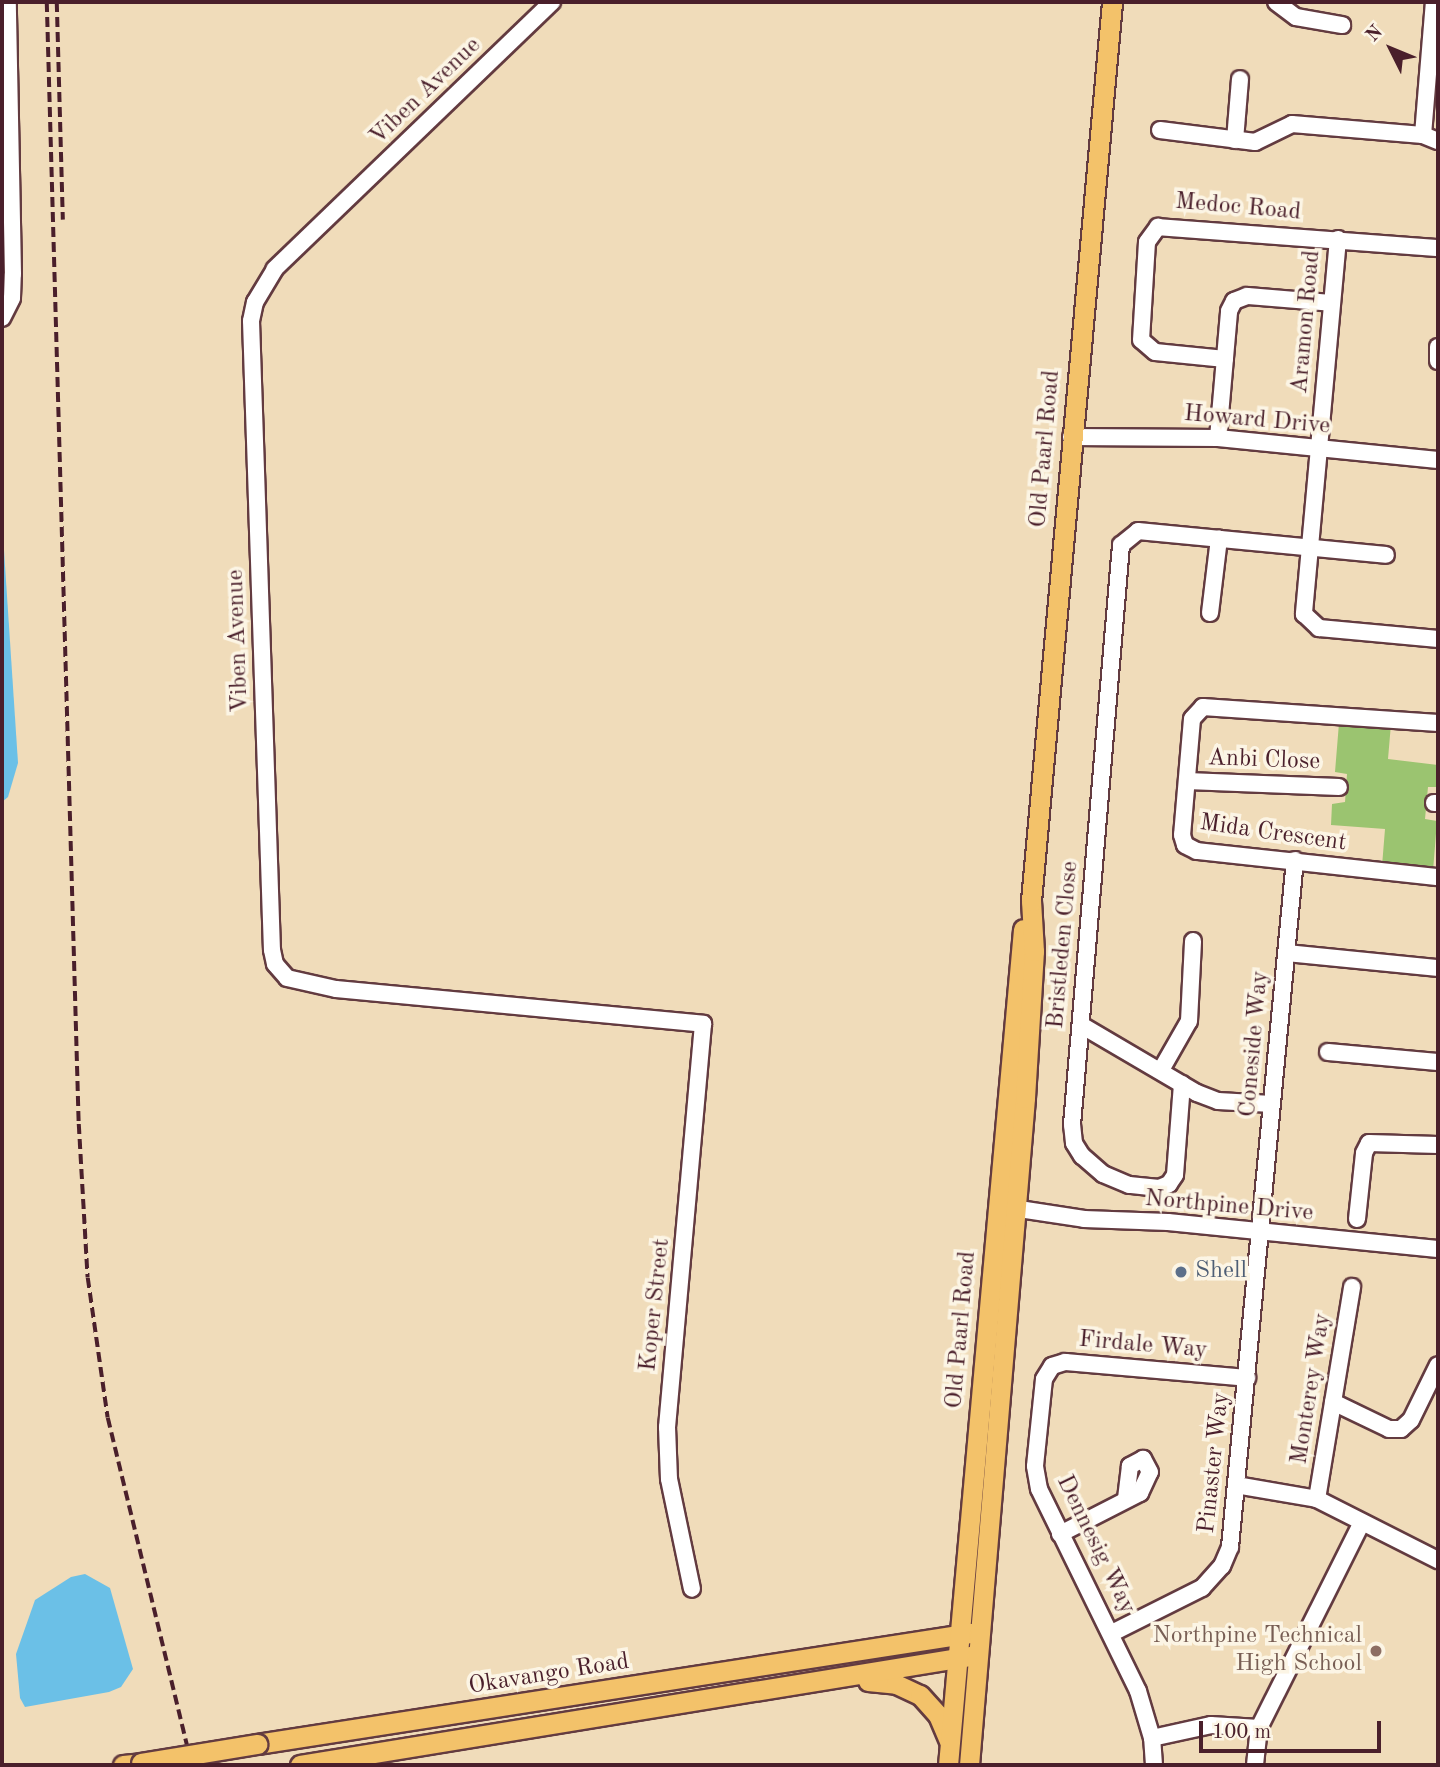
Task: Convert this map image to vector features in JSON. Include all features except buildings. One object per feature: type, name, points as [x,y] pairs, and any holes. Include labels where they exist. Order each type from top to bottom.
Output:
[{"type":"main road","name":"Old Paarl Road","points":[[949,1756],[957,1658],[1029,1033],[1031,901],[1112,2]]},
{"type":"main road","name":"Old Paarl Road","points":[[969,1765],[983,1633],[1007,1208]]},
{"type":"main road","name":"Okavango Road","points":[[132,1764],[960,1633],[983,1633]]},
{"type":"main road","name":"Okavango Road","points":[[300,1765],[846,1679],[981,1655]]},
{"type":"main road","points":[[846,1679],[895,1684],[920,1695],[938,1715],[949,1756]]},
{"type":"street","points":[[2,318],[13,286],[8,2]]},
{"type":"street","name":"Viben Avenue","points":[[552,2],[275,269],[255,302],[251,321],[272,957],[278,970],[291,980],[337,989],[703,1024]]},
{"type":"street","points":[[1276,2],[1296,17],[1342,24]]},
{"type":"street","points":[[1160,130],[1257,142],[1292,124],[1431,138],[1434,2]]},
{"type":"street","points":[[1235,140],[1240,79]]},
{"type":"street","name":"Medoc Road","points":[[1225,359],[1155,352],[1143,344],[1140,333],[1151,232],[1172,224],[1438,248]]},
{"type":"street","name":"Aramon Road","points":[[1338,239],[1304,609],[1311,625],[1438,639]]},
{"type":"street","points":[[1218,438],[1229,311],[1238,299],[1332,303]]},
{"type":"street","points":[[1438,346],[1438,361]]},
{"type":"street","name":"Howard Drive","points":[[1071,438],[1218,438],[1438,460]]},
{"type":"street","name":"Bristleden Close","points":[[1182,1084],[1175,1175],[1169,1184],[1159,1188],[1129,1185],[1103,1174],[1074,1143],[1081,1025],[1120,549],[1125,538],[1138,531],[1219,539]]},
{"type":"street","points":[[1210,613],[1219,539],[1386,555]]},
{"type":"street","name":"Mida Crescent","points":[[1438,723],[1207,706],[1192,719],[1182,835],[1189,848],[1438,877]]},
{"type":"street","name":"Anbi Close","points":[[1187,781],[1339,787]]},
{"type":"street","name":"Coneside Way","points":[[1261,1233],[1295,860]]},
{"type":"street","points":[[1161,1070],[1189,1021],[1194,941]]},
{"type":"street","points":[[1287,953],[1438,968]]},
{"type":"street","name":"Koper Street","points":[[692,1589],[669,1479],[667,1427],[703,1024]]},
{"type":"street","points":[[1081,1025],[1182,1084],[1218,1101],[1272,1104]]},
{"type":"street","points":[[1328,1052],[1438,1062]]},
{"type":"street","points":[[1357,1219],[1364,1153],[1370,1143],[1438,1145]]},
{"type":"street","name":"Northpine Drive","points":[[1007,1208],[1438,1250]]},
{"type":"street","name":"Pinaster Way","points":[[1112,1633],[1193,1593],[1216,1574],[1230,1547],[1261,1233]]},
{"type":"street","name":"Monterey Way","points":[[1317,1499],[1352,1287]]},
{"type":"street","name":"Firdale Way","points":[[1044,1379],[1052,1366],[1065,1362],[1247,1378]]},
{"type":"street","points":[[1333,1402],[1389,1429],[1401,1429],[1411,1420],[1438,1365]]},
{"type":"street","name":"Dennesig Way","points":[[1044,1379],[1035,1466],[1040,1489],[1138,1691],[1152,1738],[1154,1765]]},
{"type":"street","points":[[1237,1485],[1317,1499],[1438,1560]]},
{"type":"street","points":[[1060,1534],[1126,1498]]},
{"type":"street","points":[[1255,1765],[1259,1728],[1362,1522]]},
{"type":"street","points":[[1152,1738],[1211,1725],[1259,1728]]},
{"type":"green space","points":[[1339,723],[1391,724],[1388,759],[1438,765],[1438,787],[1428,787],[1425,819],[1437,821],[1433,871],[1382,866],[1385,829],[1331,825],[1332,804],[1345,802],[1347,774],[1335,772]]},
{"type":"water","points":[[2,520],[18,763],[8,797],[2,802]]},
{"type":"water","points":[[85,1574],[110,1588],[133,1669],[121,1687],[109,1692],[25,1707],[20,1698],[16,1654],[35,1600],[71,1577]]},
{"type":"railway","points":[[47,2],[79,1124],[88,1278],[108,1418],[192,1765]]},
{"type":"railway","points":[[57,2],[63,220]]},
{"type":"place","name":"Shell","points":[[1181,1272]]},
{"type":"place","name":"Northpine Technical High School","points":[[1376,1651]]}]
